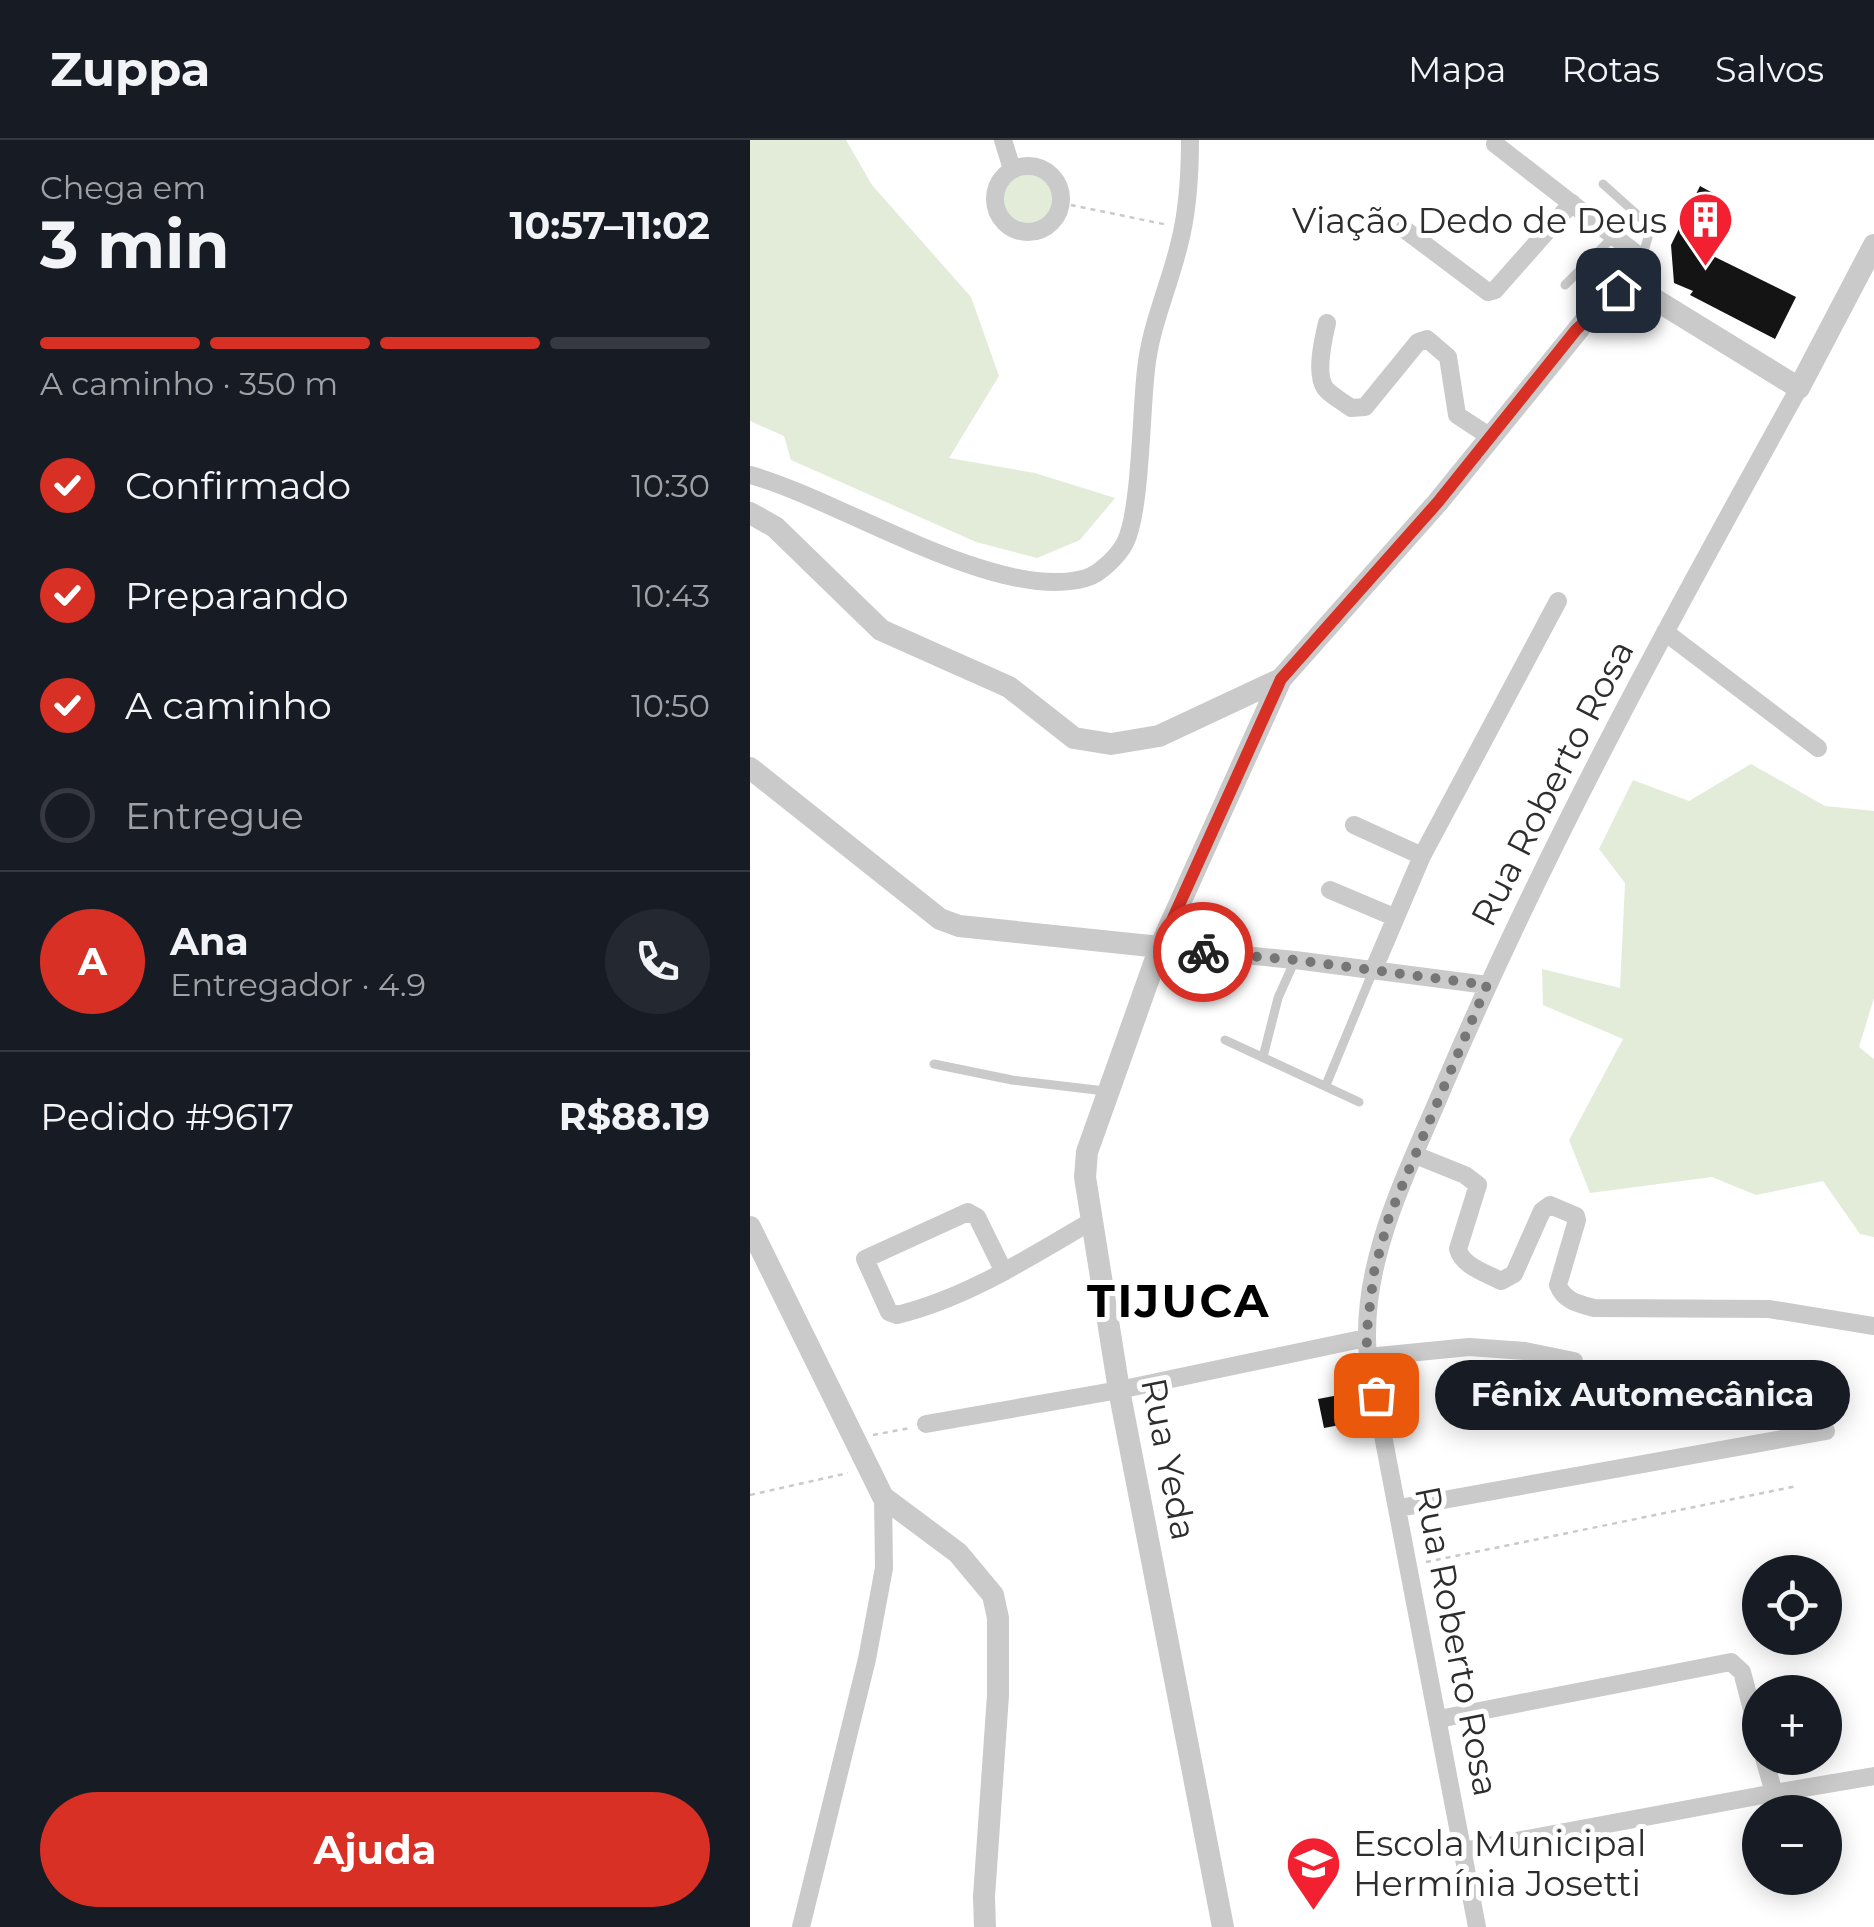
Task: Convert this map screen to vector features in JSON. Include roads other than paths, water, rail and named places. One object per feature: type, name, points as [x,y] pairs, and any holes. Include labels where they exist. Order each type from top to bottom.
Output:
[{"type":"street","points":[[1003,140],[1012,169]]},
{"type":"street","points":[[750,475],[1021,580],[1091,578],[1126,542],[1148,348],[1183,228],[1190,140]]},
{"type":"street","points":[[1495,144],[1642,258],[1643,278],[1638,289]]},
{"type":"street","points":[[1036,166],[1055,179],[1062,203],[1052,222],[1042,229],[1022,232],[1012,228],[994,204],[998,183],[1012,169],[1036,166]]},
{"type":"street","points":[[1404,229],[1488,292],[1495,290],[1572,203]]},
{"type":"street","points":[[750,514],[774,527],[880,630],[1009,687],[1074,738],[1111,744],[1159,736],[1281,679],[1438,502],[1599,304],[1618,290],[1638,289],[1800,388],[1874,245]]},
{"type":"street","points":[[1327,324],[1323,382],[1351,408],[1366,407],[1418,342],[1427,339],[1448,356],[1457,414],[1489,436]]},
{"type":"street","name":"Rua Roberto Rosa","points":[[1477,1927],[1367,1348],[1374,1272],[1389,1217],[1487,985],[1665,632],[1800,388]]},
{"type":"street","points":[[1373,971],[1422,856],[1558,601]]},
{"type":"street","points":[[1665,632],[1818,748]]},
{"type":"street","name":"Rua Yeda","points":[[1223,1927],[1120,1390],[1085,1177],[1087,1152],[1160,947],[1281,679]]},
{"type":"street","points":[[750,768],[940,918],[959,926],[1295,960],[1487,985]]},
{"type":"street","points":[[1354,825],[1422,856]]},
{"type":"street","points":[[1330,890],[1394,917]]},
{"type":"street","points":[[1415,1155],[1465,1175],[1478,1185],[1458,1250],[1468,1264],[1501,1281],[1514,1274],[1542,1211],[1550,1205],[1576,1216],[1577,1226],[1558,1285],[1574,1302],[1594,1308],[1785,1311],[1874,1326]]},
{"type":"street","points":[[1004,1272],[977,1217],[968,1212],[865,1259],[892,1315],[958,1296],[1004,1272],[1090,1222]]},
{"type":"street","points":[[750,1227],[883,1498],[884,1568],[867,1658],[801,1927]]},
{"type":"street","points":[[926,1424],[1367,1348],[1525,1351],[1574,1362]]},
{"type":"street","points":[[1398,1508],[1826,1431]]},
{"type":"street","points":[[883,1498],[958,1553],[993,1595],[998,1618],[998,1695],[985,1927]]},
{"type":"street","points":[[1438,1719],[1730,1662],[1743,1675]]},
{"type":"street","points":[[1769,1775],[1774,1793]]},
{"type":"street","points":[[1464,1850],[1874,1776]]},
{"type":"lane","points":[[1603,184],[1651,227],[1642,258]]},
{"type":"lane","points":[[1565,284],[1615,235]]},
{"type":"lane","points":[[1263,1057],[1278,998],[1295,960]]},
{"type":"lane","points":[[1326,1085],[1373,971]]},
{"type":"lane","points":[[1225,1040],[1359,1102]]},
{"type":"lane","points":[[934,1064],[1012,1080],[1108,1091]]},
{"type":"place","name":"Viação Dedo de Deus","points":[[1706,269]]},
{"type":"place","name":"Fênix Automecânica","points":[[1376,1395]]},
{"type":"place","name":"Escola Municipal Hermínia Josetti","points":[[1314,1912]]},
{"type":"district","name":"TIJUCA","points":[[1179,1300]]}]
